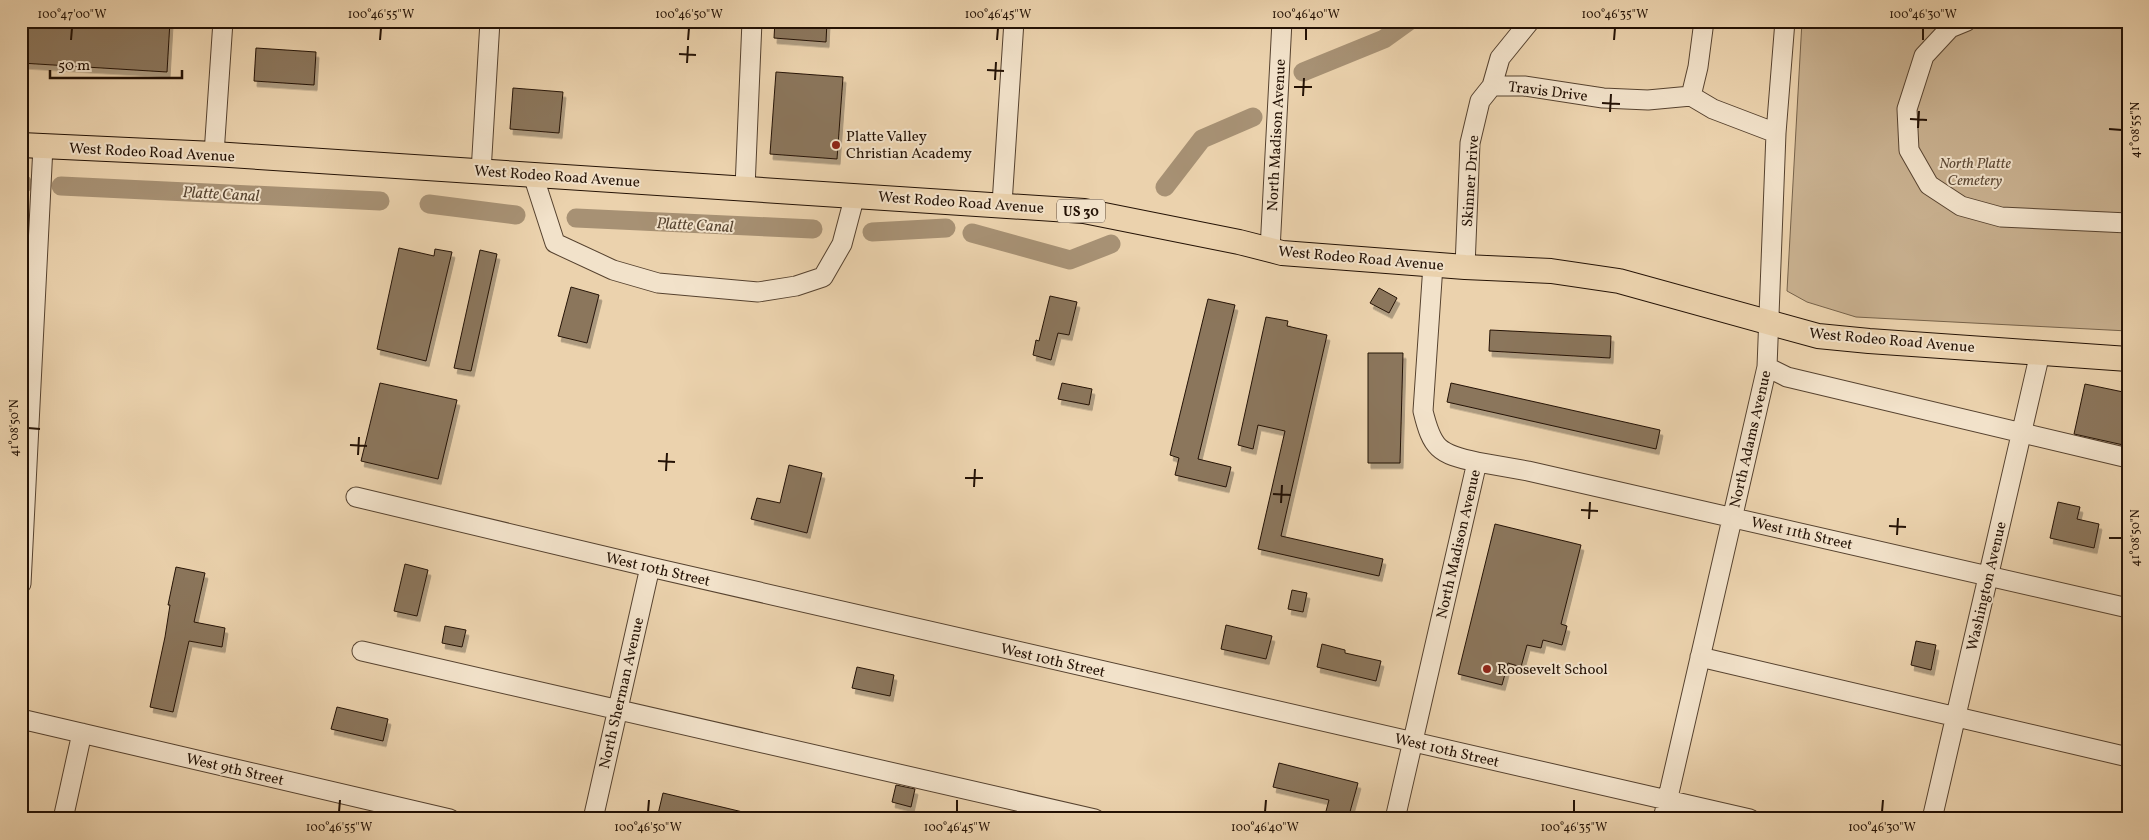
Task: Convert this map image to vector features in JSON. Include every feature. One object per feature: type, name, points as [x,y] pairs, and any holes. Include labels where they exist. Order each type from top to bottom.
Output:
[{"type":"main road","name":"West Rodeo Road Avenue","points":[[32,146],[214,154],[1002,204],[1084,211],[1230,240],[1282,253],[1465,268],[1550,271],[1619,281],[1818,336],[2128,358]]},
{"type":"street","points":[[214,154],[223,21]]},
{"type":"street","points":[[481,172],[490,21]]},
{"type":"street","points":[[745,188],[752,21]]},
{"type":"street","points":[[1002,204],[1014,21]]},
{"type":"street","name":"North Madison Avenue","points":[[1270,250],[1282,21]]},
{"type":"street","name":"Skinner Drive","points":[[1465,268],[1470,143],[1480,101],[1492,86],[1500,58],[1530,21]]},
{"type":"street","points":[[1704,21],[1698,68],[1691,96],[1713,109],[1776,133]]},
{"type":"street","name":"North Adams Avenue","points":[[1663,819],[1768,367],[1776,133],[1785,21]]},
{"type":"street","points":[[1967,21],[1950,28],[1924,56],[1907,109],[1909,150],[1929,184],[1961,206],[2001,217],[2128,224]]},
{"type":"street","name":"Travis Drive","points":[[1492,86],[1524,86],[1603,98],[1648,100],[1691,96]]},
{"type":"street","points":[[21,584],[32,146]]},
{"type":"street","points":[[533,175],[555,243],[613,270],[658,283],[709,286],[758,292],[796,286],[823,277],[842,244],[855,195]]},
{"type":"street","name":"North Madison Avenue","points":[[1395,819],[1477,462],[1438,449],[1429,434],[1423,410],[1433,265]]},
{"type":"street","name":"Washington Avenue","points":[[1932,819],[2040,353]]},
{"type":"street","points":[[1768,367],[1787,377],[2128,458]]},
{"type":"street","name":"West 11th Street","points":[[1477,462],[1528,471],[2128,608]]},
{"type":"street","name":"West 10th Street","points":[[356,497],[650,567],[1750,819]]},
{"type":"street","name":"North Sherman Avenue","points":[[593,819],[650,567]]},
{"type":"street","points":[[362,651],[1095,819]]},
{"type":"street","points":[[1700,657],[2128,757]]},
{"type":"street","name":"West 9th Street","points":[[21,719],[450,819]]},
{"type":"street","points":[[63,819],[82,733]]},
{"type":"green space","name":"North Platte Cemetery","points":[[1802,21],[2128,21],[2128,331],[1856,317],[1807,302],[1787,291]]},
{"type":"building","points":[[21,21],[170,21],[167,72],[21,63]]},
{"type":"building","points":[[775,21],[827,21],[826,42],[774,38]]},
{"type":"building","points":[[256,48],[316,52],[314,85],[254,81]]},
{"type":"building","points":[[776,72],[843,77],[837,159],[770,154]]},
{"type":"building","points":[[513,88],[563,92],[559,133],[510,129]]},
{"type":"building","points":[[399,248],[434,256],[435,249],[452,252],[426,361],[377,349]]},
{"type":"building","points":[[480,250],[497,254],[471,371],[454,368]]},
{"type":"building","points":[[571,287],[599,295],[587,343],[558,336]]},
{"type":"building","points":[[1379,288],[1397,298],[1389,313],[1370,303]]},
{"type":"building","points":[[1050,296],[1077,302],[1069,335],[1058,333],[1051,360],[1033,355],[1036,340],[1039,341]]},
{"type":"building","points":[[1208,299],[1235,305],[1198,459],[1231,467],[1226,487],[1175,475],[1179,458],[1170,455]]},
{"type":"building","points":[[1266,317],[1288,321],[1287,326],[1327,335],[1281,536],[1383,559],[1379,576],[1258,549],[1285,431],[1258,425],[1253,449],[1238,445]]},
{"type":"building","points":[[1490,330],[1611,336],[1610,358],[1489,351]]},
{"type":"building","points":[[1368,353],[1403,353],[1400,463],[1368,463]]},
{"type":"building","points":[[380,383],[457,400],[438,479],[361,461]]},
{"type":"building","points":[[1062,383],[1092,389],[1089,405],[1058,399]]},
{"type":"building","points":[[1451,383],[1660,430],[1656,449],[1447,402]]},
{"type":"building","points":[[2085,384],[2128,393],[2128,446],[2074,434]]},
{"type":"building","points":[[789,465],[822,473],[807,533],[751,519],[757,498],[780,503]]},
{"type":"building","points":[[2058,502],[2080,507],[2077,519],[2099,524],[2094,548],[2050,538]]},
{"type":"building","points":[[1495,524],[1581,545],[1561,624],[1567,626],[1562,645],[1543,640],[1541,648],[1527,645],[1521,667],[1508,663],[1502,685],[1458,674]]},
{"type":"building","points":[[405,564],[428,570],[417,616],[394,611]]},
{"type":"building","points":[[176,567],[205,573],[194,622],[225,628],[222,647],[189,641],[173,712],[150,707],[165,637],[170,605],[168,605]]},
{"type":"building","points":[[1292,590],[1307,593],[1303,612],[1288,609]]},
{"type":"building","points":[[1226,625],[1272,636],[1266,659],[1221,649]]},
{"type":"building","points":[[445,626],[466,630],[462,647],[442,643]]},
{"type":"building","points":[[1916,641],[1936,645],[1931,670],[1911,665]]},
{"type":"building","points":[[1322,644],[1345,650],[1345,653],[1381,661],[1376,681],[1317,667]]},
{"type":"building","points":[[857,667],[894,675],[890,696],[852,688]]},
{"type":"building","points":[[337,707],[388,719],[383,741],[331,729]]},
{"type":"building","points":[[1279,763],[1358,783],[1348,819],[1325,815],[1329,800],[1273,787]]},
{"type":"building","points":[[896,785],[915,789],[911,807],[892,802]]},
{"type":"building","points":[[663,793],[747,813],[746,819],[678,819],[658,814]]},
{"type":"waterway","name":"Platte Canal","points":[[1303,72],[1384,39],[1409,21]]},
{"type":"waterway","name":"Platte Canal","points":[[1165,187],[1202,139],[1253,117]]},
{"type":"waterway","name":"Platte Canal","points":[[61,186],[380,201]]},
{"type":"waterway","points":[[429,204],[516,215]]},
{"type":"waterway","name":"Platte Canal","points":[[576,218],[813,229]]},
{"type":"waterway","points":[[872,232],[946,228]]},
{"type":"waterway","name":"Platte Canal","points":[[972,233],[1070,260],[1111,244]]},
{"type":"place","name":"Platte Valley Christian Academy","points":[[836,145]]},
{"type":"place","name":"Roosevelt School","points":[[1487,669]]}]
